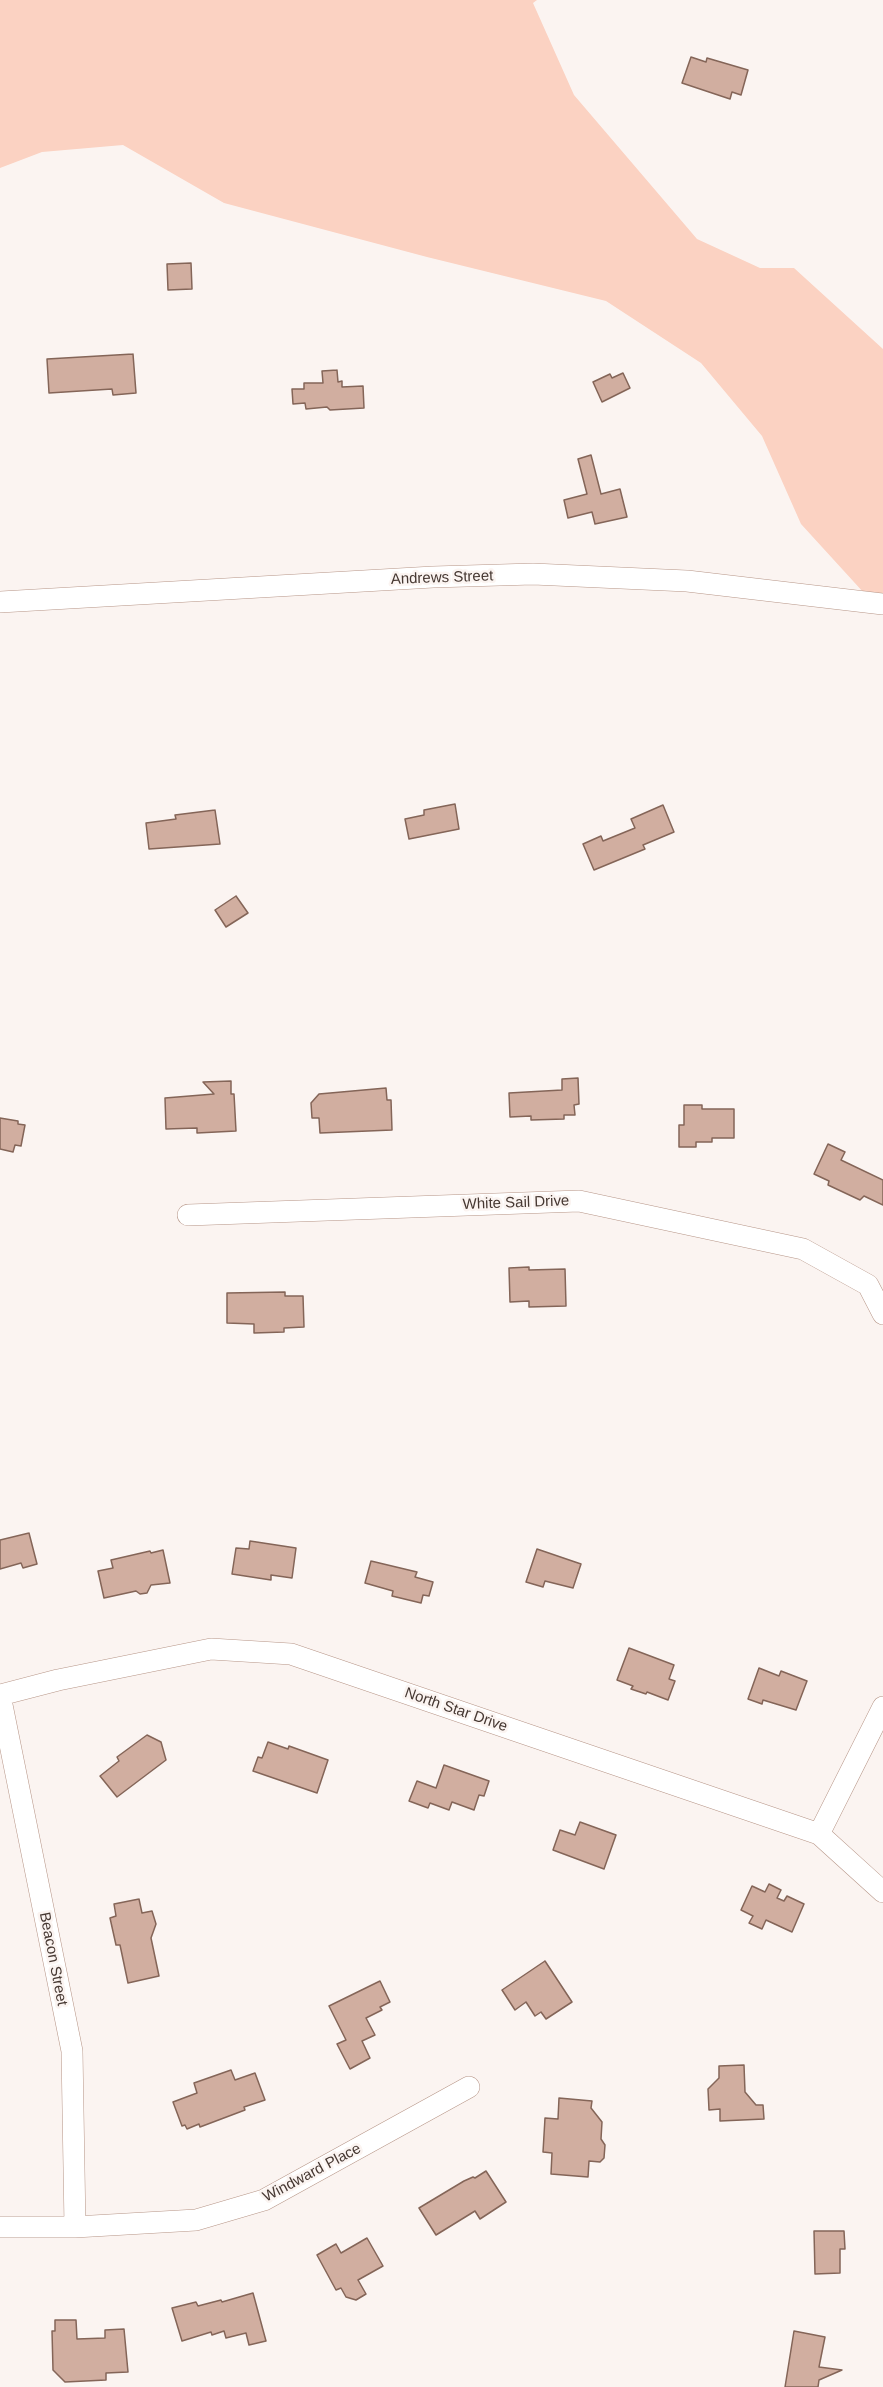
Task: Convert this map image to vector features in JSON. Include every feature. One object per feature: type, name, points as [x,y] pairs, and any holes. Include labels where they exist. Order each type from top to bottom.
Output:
[{"type":"street","name":"Andrews Street","points":[[0,602],[400,579],[533,574],[687,581],[883,604]]},
{"type":"street","name":"White Sail Drive","points":[[188,1215],[579,1201],[803,1249],[868,1285],[883,1314]]},
{"type":"street","name":"North Star Drive","points":[[0,1695],[58,1680],[211,1649],[291,1654],[819,1834],[883,1892]]},
{"type":"street","name":"Beacon Street","points":[[0,1695],[72,2051],[75,2227]]},
{"type":"street","points":[[819,1834],[883,1707]]},
{"type":"street","name":"Windward Place","points":[[0,2227],[75,2227],[196,2220],[264,2200],[469,2087]]},
{"type":"shaded area","points":[[0,0],[537,0],[533,3],[574,95],[697,239],[760,268],[794,268],[883,349],[883,593],[864,593],[801,524],[762,436],[701,363],[606,301],[427,257],[224,203],[123,145],[42,152],[0,168]]},
{"type":"building","points":[[691,57],[706,62],[707,58],[748,70],[741,95],[732,92],[730,99],[682,83]]},
{"type":"building","points":[[191,263],[192,289],[168,290],[167,264]]},
{"type":"building","points":[[133,354],[136,393],[113,395],[112,389],[49,393],[47,359]]},
{"type":"building","points":[[337,370],[338,382],[342,381],[342,387],[363,386],[364,408],[306,409],[305,403],[293,404],[292,389],[304,389],[304,383],[323,383],[322,371]]},
{"type":"building","points":[[623,373],[630,388],[602,402],[593,382],[610,374],[612,378]]},
{"type":"building","points":[[591,455],[601,494],[620,489],[627,517],[595,524],[592,512],[568,518],[564,500],[587,494],[578,459]]},
{"type":"building","points":[[455,804],[459,829],[409,839],[405,819],[424,815],[424,810]]},
{"type":"building","points":[[663,805],[674,832],[643,845],[645,849],[594,870],[583,844],[601,836],[603,841],[635,828],[631,819]]},
{"type":"building","points":[[215,810],[220,844],[149,849],[146,823],[176,819],[175,815]]},
{"type":"building","points":[[236,896],[248,913],[226,927],[215,910]]},
{"type":"building","points":[[578,1078],[579,1104],[574,1105],[575,1115],[564,1115],[564,1119],[531,1120],[531,1116],[510,1117],[509,1093],[562,1090],[562,1079]]},
{"type":"building","points":[[231,1081],[236,1131],[197,1133],[197,1128],[166,1129],[165,1098],[214,1094],[203,1082]]},
{"type":"building","points":[[386,1088],[387,1100],[391,1100],[392,1130],[320,1133],[319,1118],[312,1118],[311,1103],[319,1094]]},
{"type":"building","points":[[684,1105],[702,1105],[702,1109],[734,1109],[734,1138],[712,1138],[712,1142],[696,1142],[696,1147],[679,1147],[679,1125],[684,1125]]},
{"type":"building","points":[[0,1118],[18,1121],[18,1124],[25,1125],[21,1146],[15,1145],[13,1152],[0,1149]]},
{"type":"building","points":[[828,1144],[845,1152],[841,1160],[883,1180],[883,1205],[864,1196],[860,1200],[828,1185],[829,1181],[814,1174]]},
{"type":"building","points":[[529,1267],[529,1270],[565,1269],[566,1306],[529,1307],[529,1301],[510,1302],[509,1268]]},
{"type":"building","points":[[285,1292],[285,1296],[303,1296],[304,1327],[284,1328],[284,1332],[254,1333],[254,1324],[227,1323],[227,1293]]},
{"type":"building","points":[[29,1533],[37,1564],[23,1568],[21,1563],[0,1569],[0,1540]]},
{"type":"building","points":[[250,1541],[296,1548],[292,1578],[271,1575],[271,1580],[232,1574],[236,1548],[249,1549]]},
{"type":"building","points":[[537,1549],[581,1564],[573,1588],[545,1581],[543,1587],[526,1582]]},
{"type":"building","points":[[163,1550],[170,1583],[151,1585],[147,1593],[140,1594],[136,1591],[104,1598],[98,1571],[113,1568],[111,1560]]},
{"type":"building","points":[[371,1561],[417,1572],[415,1577],[433,1582],[429,1596],[423,1595],[421,1603],[392,1596],[393,1591],[365,1583]]},
{"type":"building","points":[[629,1648],[674,1665],[669,1679],[675,1681],[668,1700],[631,1689],[633,1686],[617,1680]]},
{"type":"building","points":[[759,1668],[779,1676],[781,1671],[807,1681],[796,1710],[763,1700],[762,1704],[748,1699]]},
{"type":"building","points":[[147,1735],[161,1742],[166,1760],[117,1797],[100,1776],[119,1761],[117,1757]]},
{"type":"building","points":[[268,1742],[288,1749],[289,1746],[328,1760],[317,1793],[253,1771],[258,1757],[262,1758]]},
{"type":"building","points":[[444,1765],[489,1781],[484,1796],[479,1795],[474,1810],[452,1802],[449,1810],[430,1803],[428,1808],[409,1801],[417,1781],[436,1788]]},
{"type":"building","points":[[580,1822],[616,1835],[604,1869],[553,1850],[560,1830],[575,1835]]},
{"type":"building","points":[[769,1884],[781,1890],[777,1898],[784,1901],[787,1896],[804,1904],[792,1932],[766,1920],[762,1929],[749,1923],[753,1916],[741,1910],[752,1886],[765,1892]]},
{"type":"building","points":[[139,1899],[142,1913],[152,1911],[156,1924],[151,1938],[159,1976],[128,1983],[120,1945],[116,1945],[110,1918],[116,1916],[114,1904]]},
{"type":"building","points":[[545,1961],[572,2002],[546,2019],[541,2012],[535,2016],[526,2002],[515,2010],[502,1990]]},
{"type":"building","points":[[380,1981],[390,2002],[380,2007],[382,2010],[366,2018],[375,2035],[362,2041],[370,2058],[350,2069],[337,2044],[346,2040],[329,2006]]},
{"type":"building","points":[[744,2065],[745,2092],[756,2105],[763,2105],[764,2119],[720,2121],[720,2109],[709,2110],[708,2089],[719,2078],[719,2066]]},
{"type":"building","points":[[231,2070],[235,2080],[255,2073],[265,2100],[200,2127],[199,2124],[187,2129],[185,2125],[182,2126],[173,2102],[197,2093],[194,2083]]},
{"type":"building","points":[[559,2098],[592,2101],[591,2108],[602,2122],[601,2139],[605,2145],[604,2158],[600,2162],[589,2161],[588,2177],[551,2174],[552,2153],[543,2152],[545,2118],[558,2119]]},
{"type":"building","points":[[486,2171],[506,2202],[480,2219],[475,2211],[436,2235],[419,2208],[464,2181],[475,2178]]},
{"type":"building","points":[[814,2231],[844,2231],[845,2249],[840,2249],[840,2273],[815,2274]]},
{"type":"building","points":[[367,2238],[383,2266],[358,2280],[366,2294],[356,2300],[346,2297],[341,2288],[336,2290],[317,2255],[336,2244],[341,2253]]},
{"type":"building","points":[[253,2293],[266,2341],[249,2345],[246,2333],[226,2338],[224,2331],[212,2335],[211,2332],[182,2341],[172,2308],[196,2302],[198,2306],[221,2300],[222,2302]]},
{"type":"building","points":[[55,2320],[76,2320],[77,2339],[105,2338],[105,2330],[124,2329],[128,2372],[106,2373],[106,2380],[65,2382],[53,2370],[52,2331],[55,2331]]},
{"type":"building","points":[[794,2331],[825,2337],[819,2367],[842,2370],[819,2380],[818,2387],[785,2387]]}]
